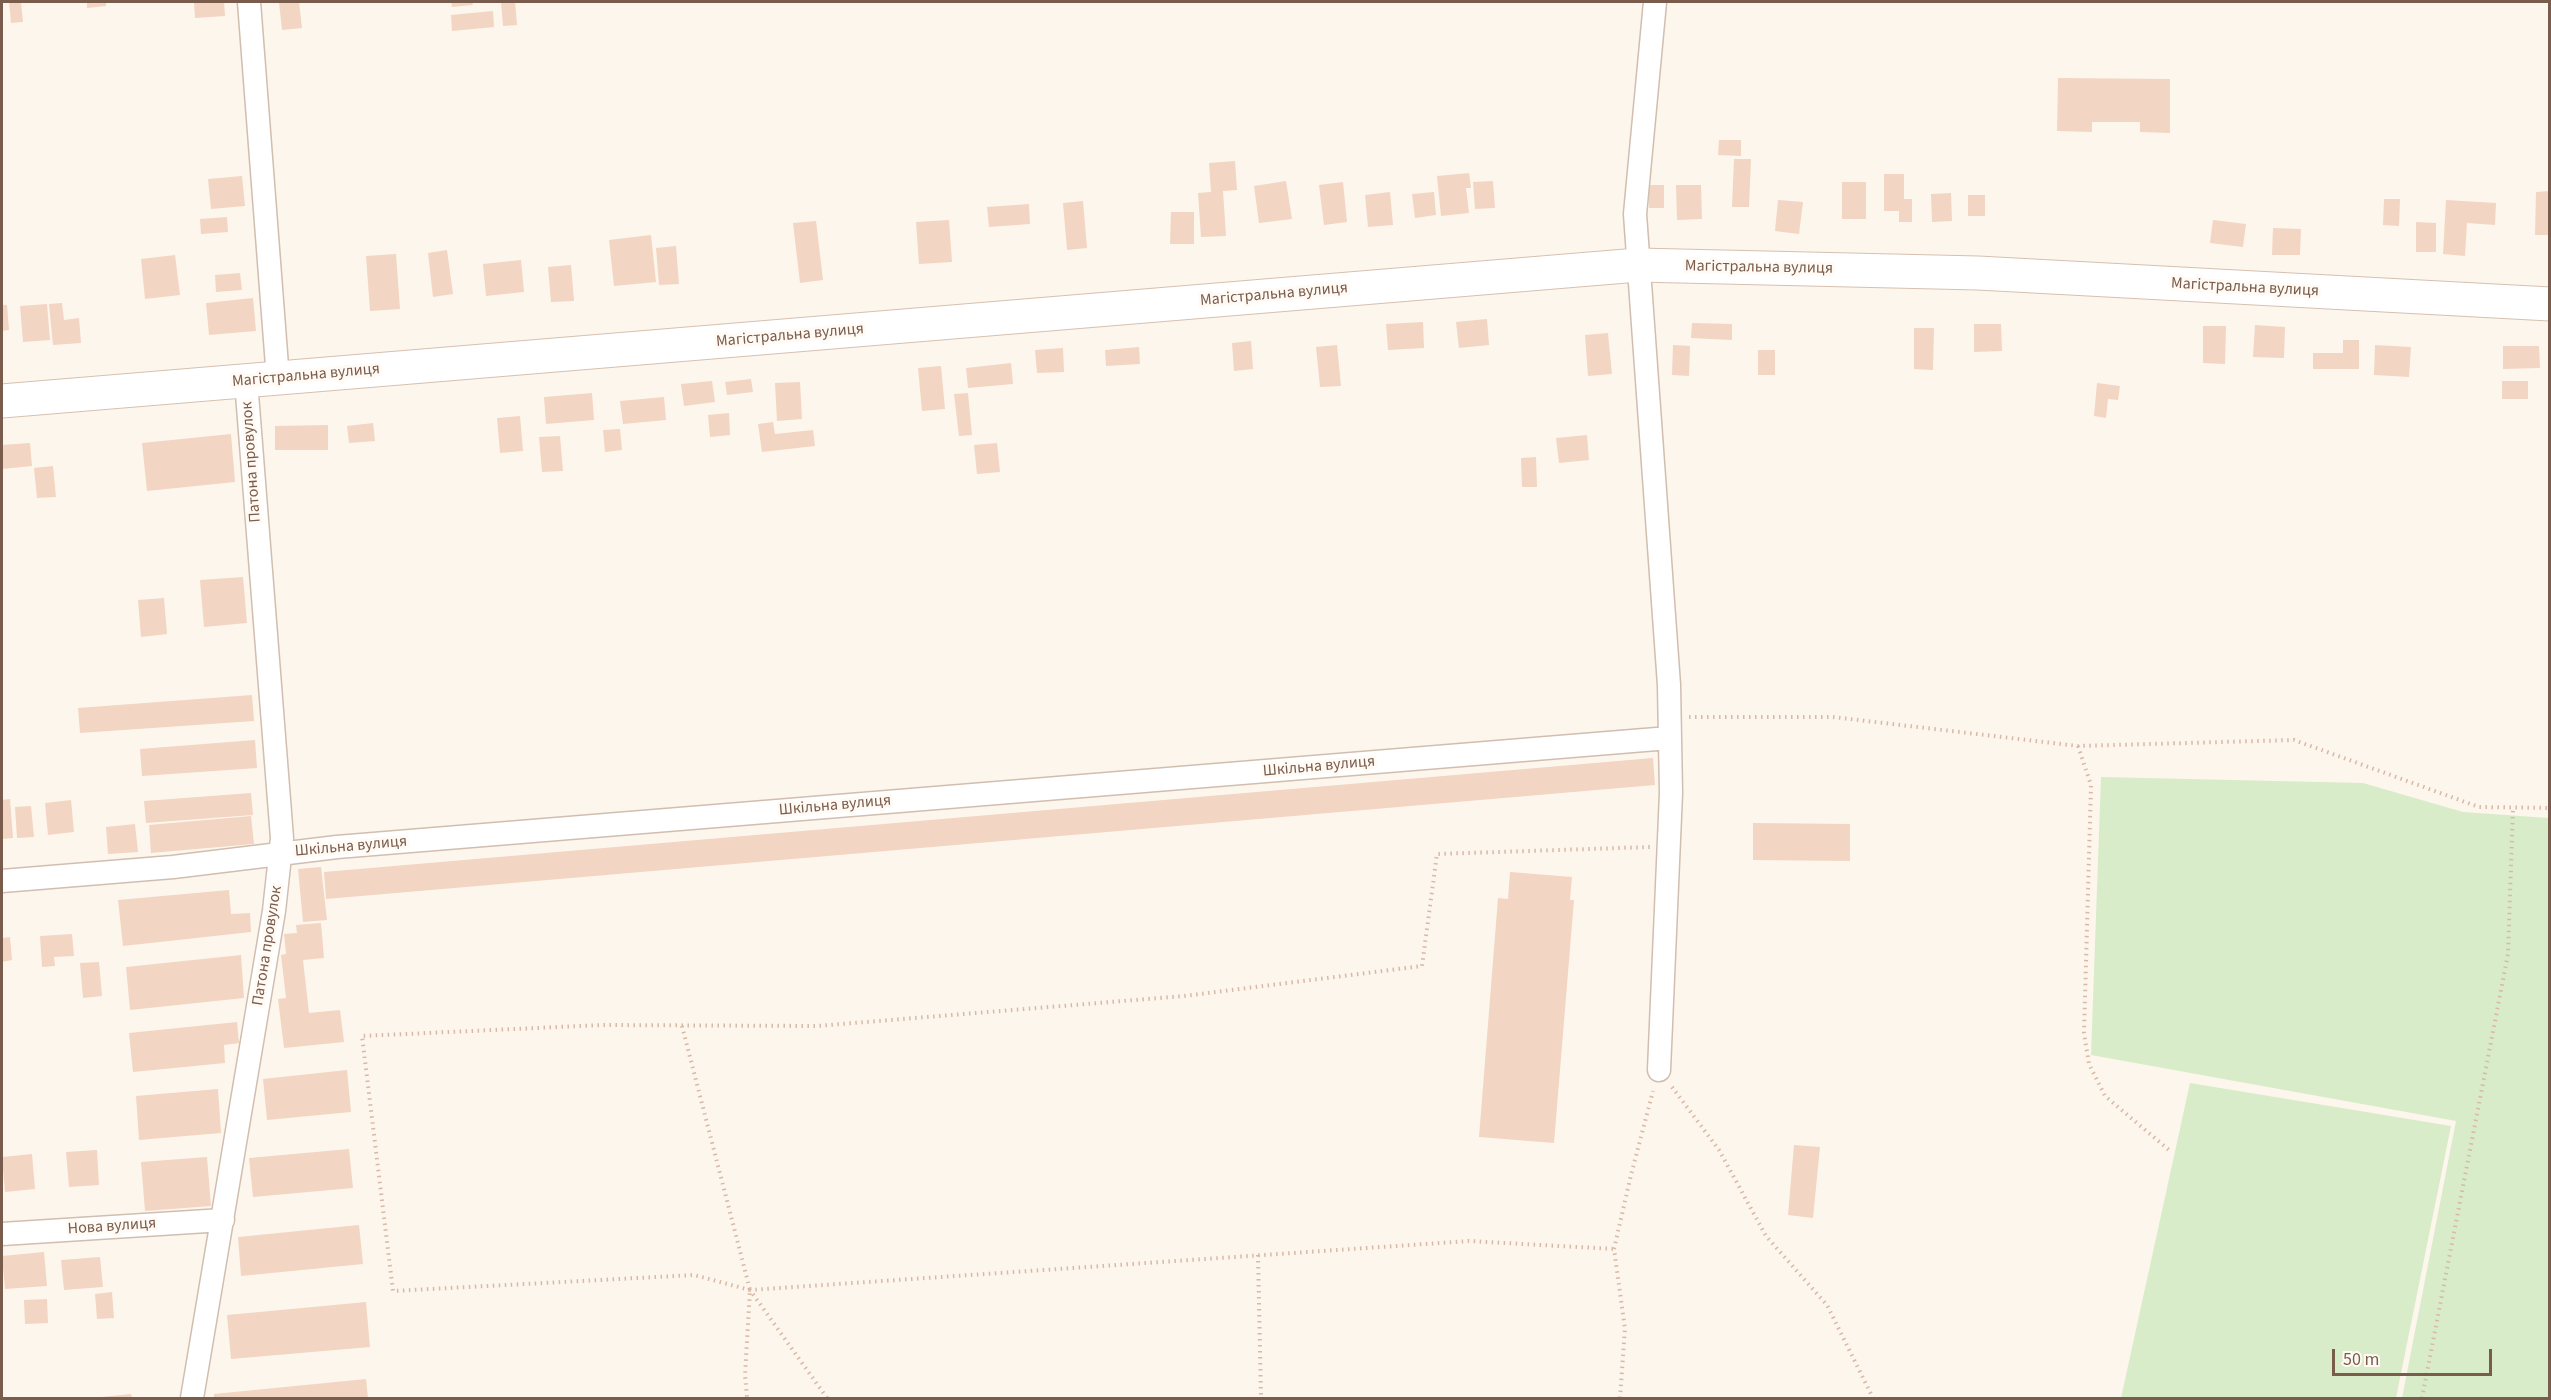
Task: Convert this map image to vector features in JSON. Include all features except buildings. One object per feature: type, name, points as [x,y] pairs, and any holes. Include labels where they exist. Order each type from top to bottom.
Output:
[{"type":"main road","name":"Магістральна вулиця","points":[[2,401],[1638,265],[1978,273],[2550,304]]},
{"type":"street","points":[[249,2],[278,379]]},
{"type":"street","points":[[1655,2],[1636,195],[1638,265],[1667,635],[1671,793],[1659,1070]]},
{"type":"street","name":"Патона провулок","points":[[192,1398],[223,1220],[281,854],[282,821],[246,381]]},
{"type":"street","name":"Шкільна вулиця","points":[[2,881],[173,867],[337,847],[1669,727]]},
{"type":"street","name":"Нова вулиця","points":[[2,1234],[223,1220]]},
{"type":"path","points":[[1669,727],[1833,717],[2078,746],[2294,740],[2479,807],[2550,808]]},
{"type":"path","points":[[2078,746],[2091,785],[2084,1033],[2089,1064],[2105,1096],[2169,1150]]},
{"type":"path","points":[[2422,1398],[2508,954],[2513,808]]},
{"type":"path","points":[[1614,1249],[1469,1241],[750,1290],[694,1275],[393,1291],[362,1036],[602,1025],[817,1026],[1184,996],[1422,966],[1437,854],[1668,847]]},
{"type":"path","points":[[682,1026],[750,1290],[745,1375],[747,1398]]},
{"type":"path","points":[[1620,1398],[1625,1329],[1614,1249],[1659,1070]]},
{"type":"path","points":[[1659,1070],[1719,1150],[1766,1236],[1827,1305],[1873,1398]]},
{"type":"path","points":[[1258,1255],[1261,1398]]},
{"type":"path","points":[[750,1290],[827,1398]]},
{"type":"green space","points":[[2101,777],[2363,783],[2463,812],[2549,818],[2549,1398],[2402,1398],[2456,1121],[2091,1055]]},
{"type":"green space","points":[[2190,1083],[2451,1126],[2396,1398],[2121,1398]]}]
